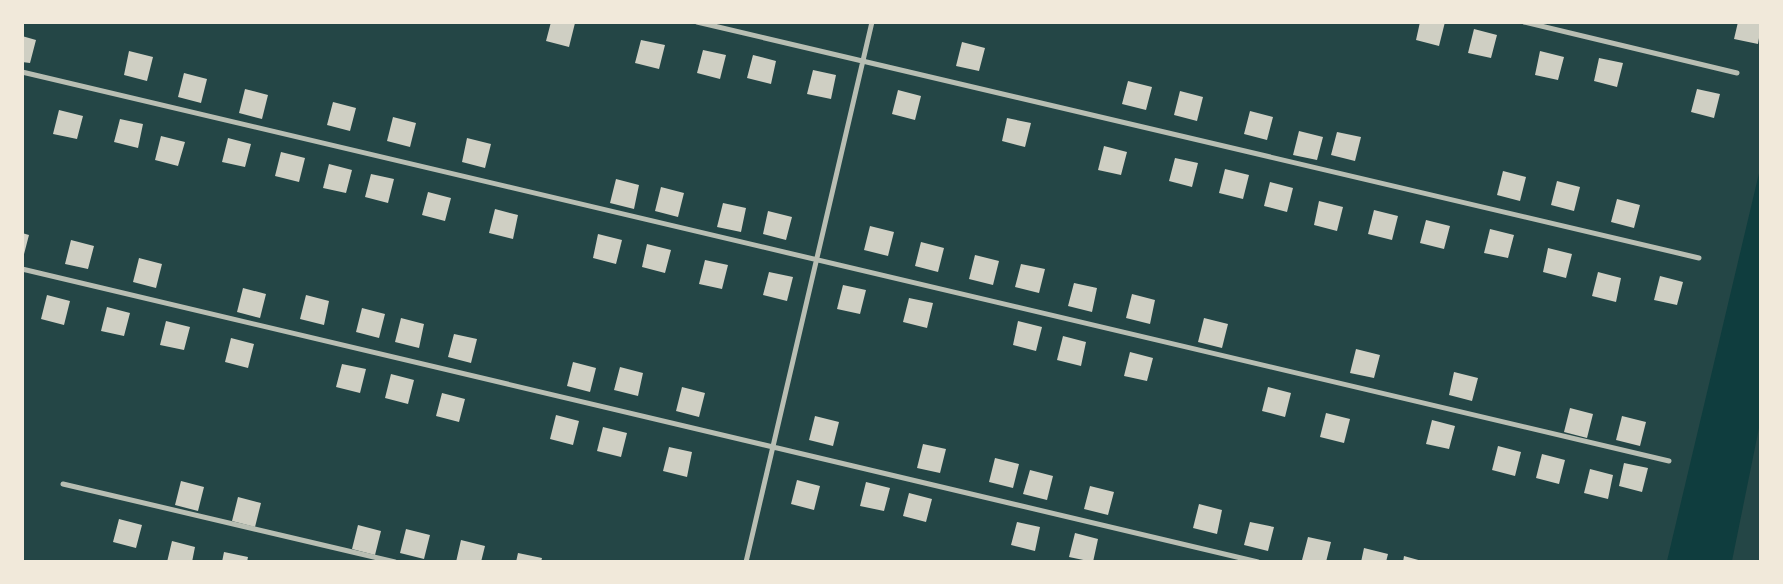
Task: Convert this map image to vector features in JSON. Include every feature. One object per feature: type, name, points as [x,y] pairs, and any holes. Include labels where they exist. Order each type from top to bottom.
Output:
[{"type":"street","points":[[697,22],[1699,258]]},
{"type":"street","points":[[746,562],[872,22]]},
{"type":"street","points":[[1524,22],[1737,74]]},
{"type":"street","points":[[22,72],[1669,461]]},
{"type":"street","points":[[22,269],[1258,562]]},
{"type":"street","points":[[62,484],[395,562]]},
{"type":"shaded area","points":[[22,23],[1760,23],[1760,169],[1667,561],[23,561]]},
{"type":"shaded area","points":[[1760,423],[1760,561],[1732,561]]},
{"type":"building","points":[[551,22],[575,23],[569,47],[546,41]]},
{"type":"building","points":[[1420,22],[1445,22],[1439,46],[1416,40]]},
{"type":"building","points":[[1738,22],[1760,22],[1758,44],[1734,39]]},
{"type":"building","points":[[1474,29],[1497,35],[1491,58],[1468,53]]},
{"type":"building","points":[[22,36],[36,40],[30,63],[22,62]]},
{"type":"building","points":[[641,40],[665,45],[659,69],[635,63]]},
{"type":"building","points":[[962,42],[985,48],[979,71],[956,66]]},
{"type":"building","points":[[703,50],[726,55],[720,79],[697,73]]},
{"type":"building","points":[[129,51],[153,57],[147,81],[124,75]]},
{"type":"building","points":[[1540,51],[1564,57],[1558,80],[1535,75]]},
{"type":"building","points":[[753,55],[776,61],[771,84],[747,78]]},
{"type":"building","points":[[1599,58],[1623,63],[1617,87],[1594,81]]},
{"type":"building","points":[[813,70],[836,75],[831,99],[807,94]]},
{"type":"building","points":[[184,73],[207,79],[201,103],[178,97]]},
{"type":"building","points":[[1128,81],[1152,87],[1146,110],[1122,104]]},
{"type":"building","points":[[245,89],[268,95],[262,119],[239,113]]},
{"type":"building","points":[[1697,89],[1720,94],[1714,118],[1691,112]]},
{"type":"building","points":[[898,90],[921,96],[915,120],[892,114]]},
{"type":"building","points":[[1180,91],[1203,97],[1197,121],[1174,115]]},
{"type":"building","points":[[333,102],[356,108],[350,131],[327,125]]},
{"type":"building","points":[[59,110],[83,116],[77,139],[53,134]]},
{"type":"building","points":[[1250,111],[1273,117],[1267,140],[1244,134]]},
{"type":"building","points":[[393,117],[416,123],[410,147],[387,141]]},
{"type":"building","points":[[1007,118],[1031,123],[1025,147],[1002,141]]},
{"type":"building","points":[[120,119],[143,124],[138,148],[114,142]]},
{"type":"building","points":[[1299,131],[1323,137],[1317,160],[1293,155]]},
{"type":"building","points":[[1337,132],[1361,137],[1355,161],[1331,155]]},
{"type":"building","points":[[161,136],[185,142],[178,166],[155,160]]},
{"type":"building","points":[[228,138],[251,144],[245,167],[222,162]]},
{"type":"building","points":[[467,138],[491,144],[485,168],[462,162]]},
{"type":"building","points":[[1104,146],[1127,152],[1121,175],[1098,170]]},
{"type":"building","points":[[281,152],[305,158],[299,182],[275,176]]},
{"type":"building","points":[[1175,158],[1198,163],[1192,187],[1169,181]]},
{"type":"building","points":[[329,164],[352,170],[346,193],[323,188]]},
{"type":"building","points":[[1225,169],[1249,175],[1243,199],[1219,193]]},
{"type":"building","points":[[1503,171],[1526,177],[1520,201],[1497,195]]},
{"type":"building","points":[[371,174],[394,179],[388,203],[365,197]]},
{"type":"building","points":[[616,179],[639,185],[634,209],[610,203]]},
{"type":"building","points":[[1557,181],[1580,187],[1574,211],[1551,205]]},
{"type":"building","points":[[1270,182],[1293,188],[1287,212],[1264,206]]},
{"type":"building","points":[[661,187],[684,193],[678,217],[655,211]]},
{"type":"building","points":[[428,192],[451,198],[445,221],[422,215]]},
{"type":"building","points":[[1617,199],[1640,205],[1634,228],[1611,222]]},
{"type":"building","points":[[1319,201],[1343,207],[1337,231],[1314,225]]},
{"type":"building","points":[[723,203],[746,208],[741,232],[717,227]]},
{"type":"building","points":[[495,209],[518,215],[513,239],[489,233]]},
{"type":"building","points":[[1374,210],[1398,216],[1392,240],[1368,234]]},
{"type":"building","points":[[768,211],[792,217],[786,240],[763,234]]},
{"type":"building","points":[[1426,220],[1450,226],[1444,249],[1420,243]]},
{"type":"building","points":[[870,226],[894,232],[888,256],[864,250]]},
{"type":"building","points":[[1490,229],[1514,235],[1508,258],[1484,253]]},
{"type":"building","points":[[22,233],[29,235],[23,258],[22,258]]},
{"type":"building","points":[[598,234],[622,240],[616,264],[593,258]]},
{"type":"building","points":[[71,240],[94,246],[88,269],[65,264]]},
{"type":"building","points":[[921,242],[944,248],[938,272],[915,266]]},
{"type":"building","points":[[647,244],[671,250],[665,273],[642,267]]},
{"type":"building","points":[[1548,248],[1572,254],[1566,278],[1543,272]]},
{"type":"building","points":[[975,255],[999,261],[993,285],[969,279]]},
{"type":"building","points":[[139,258],[162,264],[156,288],[133,282]]},
{"type":"building","points":[[705,260],[728,265],[722,289],[699,284]]},
{"type":"building","points":[[1021,264],[1045,269],[1039,293],[1015,287]]},
{"type":"building","points":[[769,272],[793,277],[787,301],[763,295]]},
{"type":"building","points":[[1598,272],[1621,278],[1616,302],[1592,296]]},
{"type":"building","points":[[1660,276],[1683,282],[1677,305],[1654,300]]},
{"type":"building","points":[[1074,283],[1097,288],[1092,312],[1068,306]]},
{"type":"building","points":[[843,285],[866,290],[860,314],[837,309]]},
{"type":"building","points":[[243,288],[266,294],[260,318],[237,312]]},
{"type":"building","points":[[1132,294],[1155,300],[1150,324],[1126,318]]},
{"type":"building","points":[[47,295],[70,301],[64,325],[41,319]]},
{"type":"building","points":[[306,295],[329,301],[324,325],[300,319]]},
{"type":"building","points":[[909,298],[933,303],[927,328],[903,322]]},
{"type":"building","points":[[107,307],[130,313],[124,336],[101,331]]},
{"type":"building","points":[[362,308],[385,314],[379,338],[356,332]]},
{"type":"building","points":[[401,318],[424,324],[419,348],[395,342]]},
{"type":"building","points":[[1204,318],[1228,324],[1222,348],[1198,342]]},
{"type":"building","points":[[166,321],[190,327],[184,350],[160,345]]},
{"type":"building","points":[[1018,321],[1042,327],[1036,351],[1013,345]]},
{"type":"building","points":[[454,334],[477,339],[471,363],[448,357]]},
{"type":"building","points":[[1063,336],[1086,342],[1081,366],[1057,360]]},
{"type":"building","points":[[231,338],[254,344],[248,368],[225,362]]},
{"type":"building","points":[[1356,349],[1380,355],[1374,378],[1350,373]]},
{"type":"building","points":[[1130,352],[1153,358],[1147,381],[1124,376]]},
{"type":"building","points":[[573,362],[596,368],[590,392],[567,386]]},
{"type":"building","points":[[342,364],[366,369],[360,393],[336,387]]},
{"type":"building","points":[[620,367],[643,373],[638,396],[614,390]]},
{"type":"building","points":[[1454,372],[1478,378],[1472,401],[1449,395]]},
{"type":"building","points":[[391,374],[414,380],[408,404],[385,398]]},
{"type":"building","points":[[682,387],[705,393],[699,417],[676,411]]},
{"type":"building","points":[[1268,387],[1291,393],[1285,417],[1262,411]]},
{"type":"building","points":[[442,393],[465,399],[459,422],[436,416]]},
{"type":"building","points":[[1570,408],[1593,414],[1587,438],[1564,432]]},
{"type":"building","points":[[1326,413],[1350,419],[1344,443],[1320,437]]},
{"type":"building","points":[[556,415],[579,421],[573,445],[550,439]]},
{"type":"building","points":[[815,416],[839,422],[833,446],[809,440]]},
{"type":"building","points":[[1622,416],[1646,422],[1640,446],[1616,440]]},
{"type":"building","points":[[1432,420],[1455,426],[1449,449],[1426,444]]},
{"type":"building","points":[[603,427],[627,433],[621,457],[597,451]]},
{"type":"building","points":[[923,444],[946,449],[940,473],[917,468]]},
{"type":"building","points":[[1498,446],[1521,452],[1515,476],[1492,470]]},
{"type":"building","points":[[669,447],[692,452],[687,477],[663,471]]},
{"type":"building","points":[[1542,454],[1565,460],[1559,484],[1536,478]]},
{"type":"building","points":[[995,458],[1019,464],[1013,488],[989,482]]},
{"type":"building","points":[[1624,463],[1648,468],[1642,492],[1619,486]]},
{"type":"building","points":[[1590,469],[1613,475],[1608,499],[1584,493]]},
{"type":"building","points":[[1030,470],[1053,476],[1047,500],[1023,494]]},
{"type":"building","points":[[797,480],[820,486],[814,510],[791,504]]},
{"type":"building","points":[[181,481],[204,487],[198,511],[175,505]]},
{"type":"building","points":[[866,482],[890,488],[884,511],[860,506]]},
{"type":"building","points":[[1090,486],[1114,492],[1108,515],[1084,509]]},
{"type":"building","points":[[909,493],[932,499],[926,522],[903,516]]},
{"type":"building","points":[[238,497],[261,503],[255,527],[232,521]]},
{"type":"building","points":[[1199,504],[1222,510],[1217,534],[1193,528]]},
{"type":"building","points":[[119,519],[142,525],[136,548],[113,542]]},
{"type":"building","points":[[1017,522],[1040,527],[1035,551],[1011,545]]},
{"type":"building","points":[[1250,522],[1274,527],[1268,551],[1244,545]]},
{"type":"building","points":[[358,525],[381,531],[375,555],[352,549]]},
{"type":"building","points":[[406,529],[430,535],[424,559],[400,553]]},
{"type":"building","points":[[1075,533],[1098,539],[1093,562],[1069,557]]},
{"type":"building","points":[[1308,537],[1331,542],[1326,562],[1302,560]]},
{"type":"building","points":[[461,540],[485,546],[481,562],[456,562]]},
{"type":"building","points":[[172,541],[195,547],[192,562],[167,562]]},
{"type":"building","points":[[1364,548],[1388,554],[1386,562],[1361,562]]},
{"type":"building","points":[[224,552],[248,557],[247,562],[222,562]]},
{"type":"building","points":[[518,553],[542,558],[541,562],[516,562]]},
{"type":"building","points":[[1404,556],[1422,561],[1422,562],[1403,562]]}]
